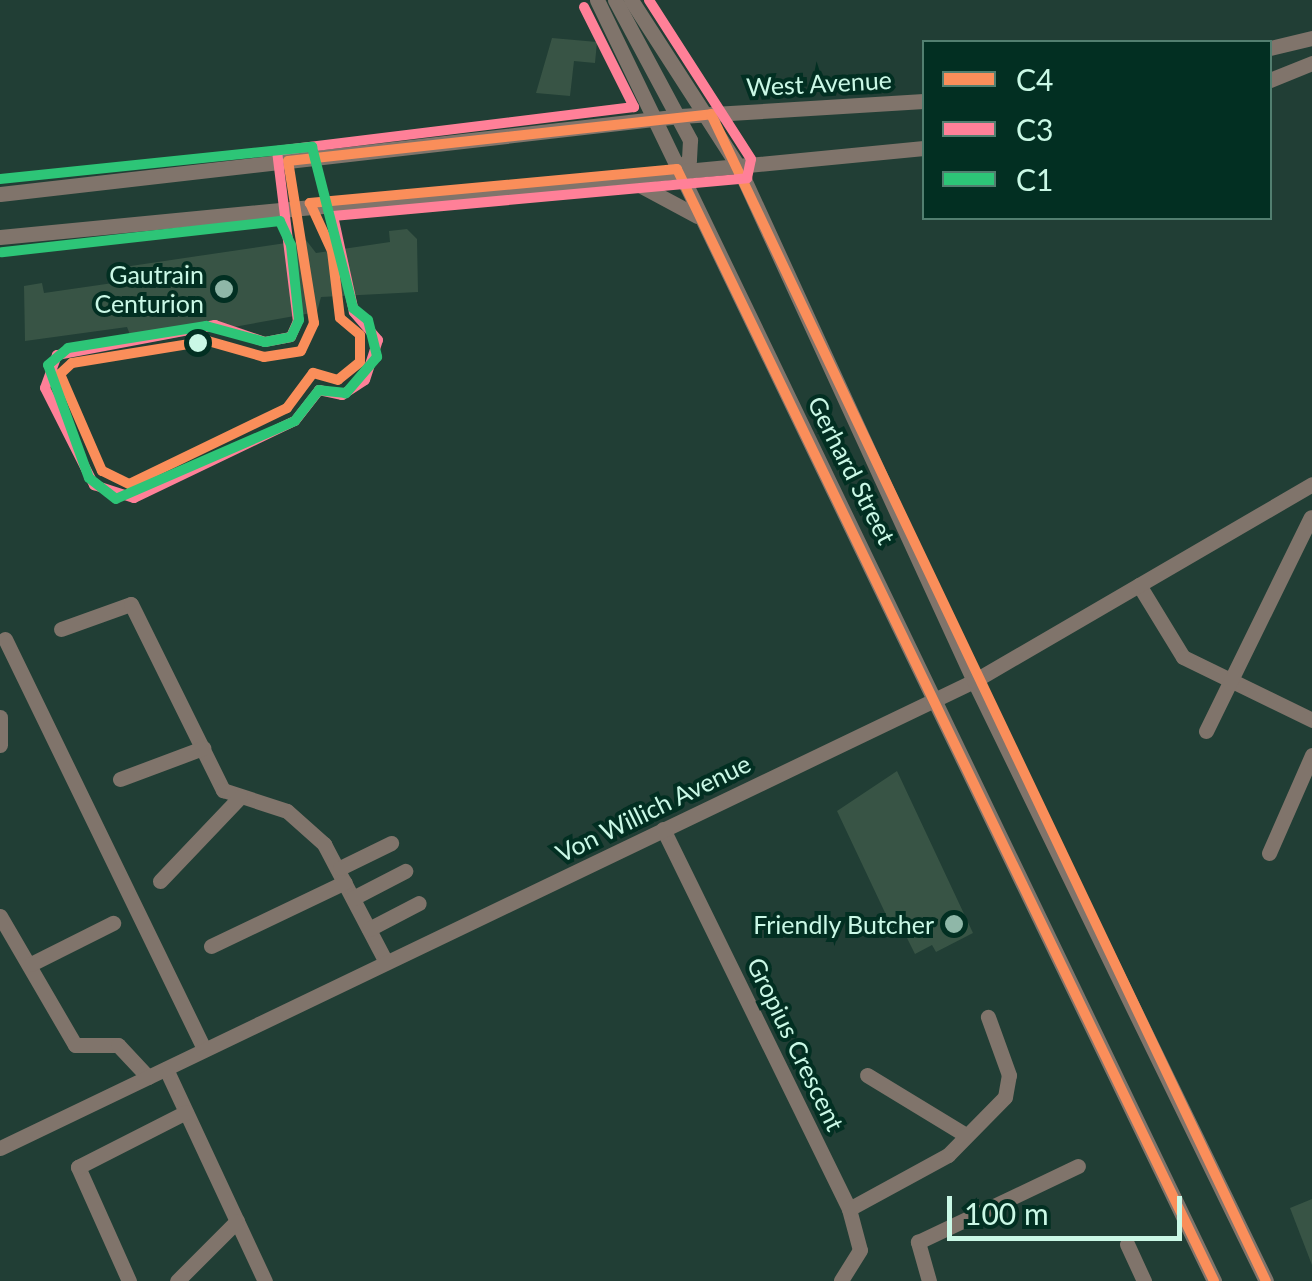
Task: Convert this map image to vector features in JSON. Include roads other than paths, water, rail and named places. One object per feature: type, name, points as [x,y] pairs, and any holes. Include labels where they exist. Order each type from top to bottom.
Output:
[{"type":"street","name":"Gerhard Street","points":[[596,0],[937,698],[1214,1281]]},
{"type":"street","points":[[615,0],[680,116],[692,150],[678,170]]},
{"type":"street","name":"Gerhard Street","points":[[631,0],[711,114],[738,166],[974,681],[1266,1281]]},
{"type":"street","points":[[1272,48],[1312,38]]},
{"type":"street","points":[[1272,79],[1312,64]]},
{"type":"street","name":"West Avenue","points":[[0,194],[680,116],[922,102]]},
{"type":"street","points":[[0,237],[922,148]]},
{"type":"street","points":[[623,178],[668,193],[707,226]]},
{"type":"street","name":"Von Willich Avenue","points":[[0,1148],[974,681],[1312,484]]},
{"type":"street","points":[[1206,732],[1311,517]]},
{"type":"street","points":[[1139,585],[1170,646],[1312,720]]},
{"type":"street","points":[[61,629],[131,604],[223,790],[295,816],[342,875],[386,962]]},
{"type":"street","points":[[5,639],[204,1048]]},
{"type":"street","points":[[0,717],[0,744]]},
{"type":"street","points":[[120,779],[203,748]]},
{"type":"street","points":[[1269,853],[1312,755]]},
{"type":"street","points":[[160,882],[240,798]]},
{"type":"street","name":"Gropius Crescent","points":[[663,830],[849,1209],[860,1250],[841,1281]]},
{"type":"street","points":[[211,946],[342,875],[391,842]]},
{"type":"street","points":[[353,898],[405,871]]},
{"type":"street","points":[[369,929],[419,904]]},
{"type":"street","points":[[0,916],[75,1044],[118,1045],[148,1077]]},
{"type":"street","points":[[31,964],[113,923]]},
{"type":"street","points":[[849,1209],[948,1156],[1009,1088],[988,1016]]},
{"type":"street","points":[[166,1069],[265,1281]]},
{"type":"street","points":[[868,1075],[964,1134]]},
{"type":"street","points":[[129,1281],[78,1167],[186,1112]]},
{"type":"street","points":[[928,1281],[918,1242],[1078,1166]]},
{"type":"street","points":[[177,1281],[238,1221]]},
{"type":"street","points":[[1127,1244],[1144,1281]]},
{"type":"place","name":"Gautrain Centurion","points":[[224,289]]},
{"type":"place","name":"Friendly Butcher","points":[[954,924]]}]
